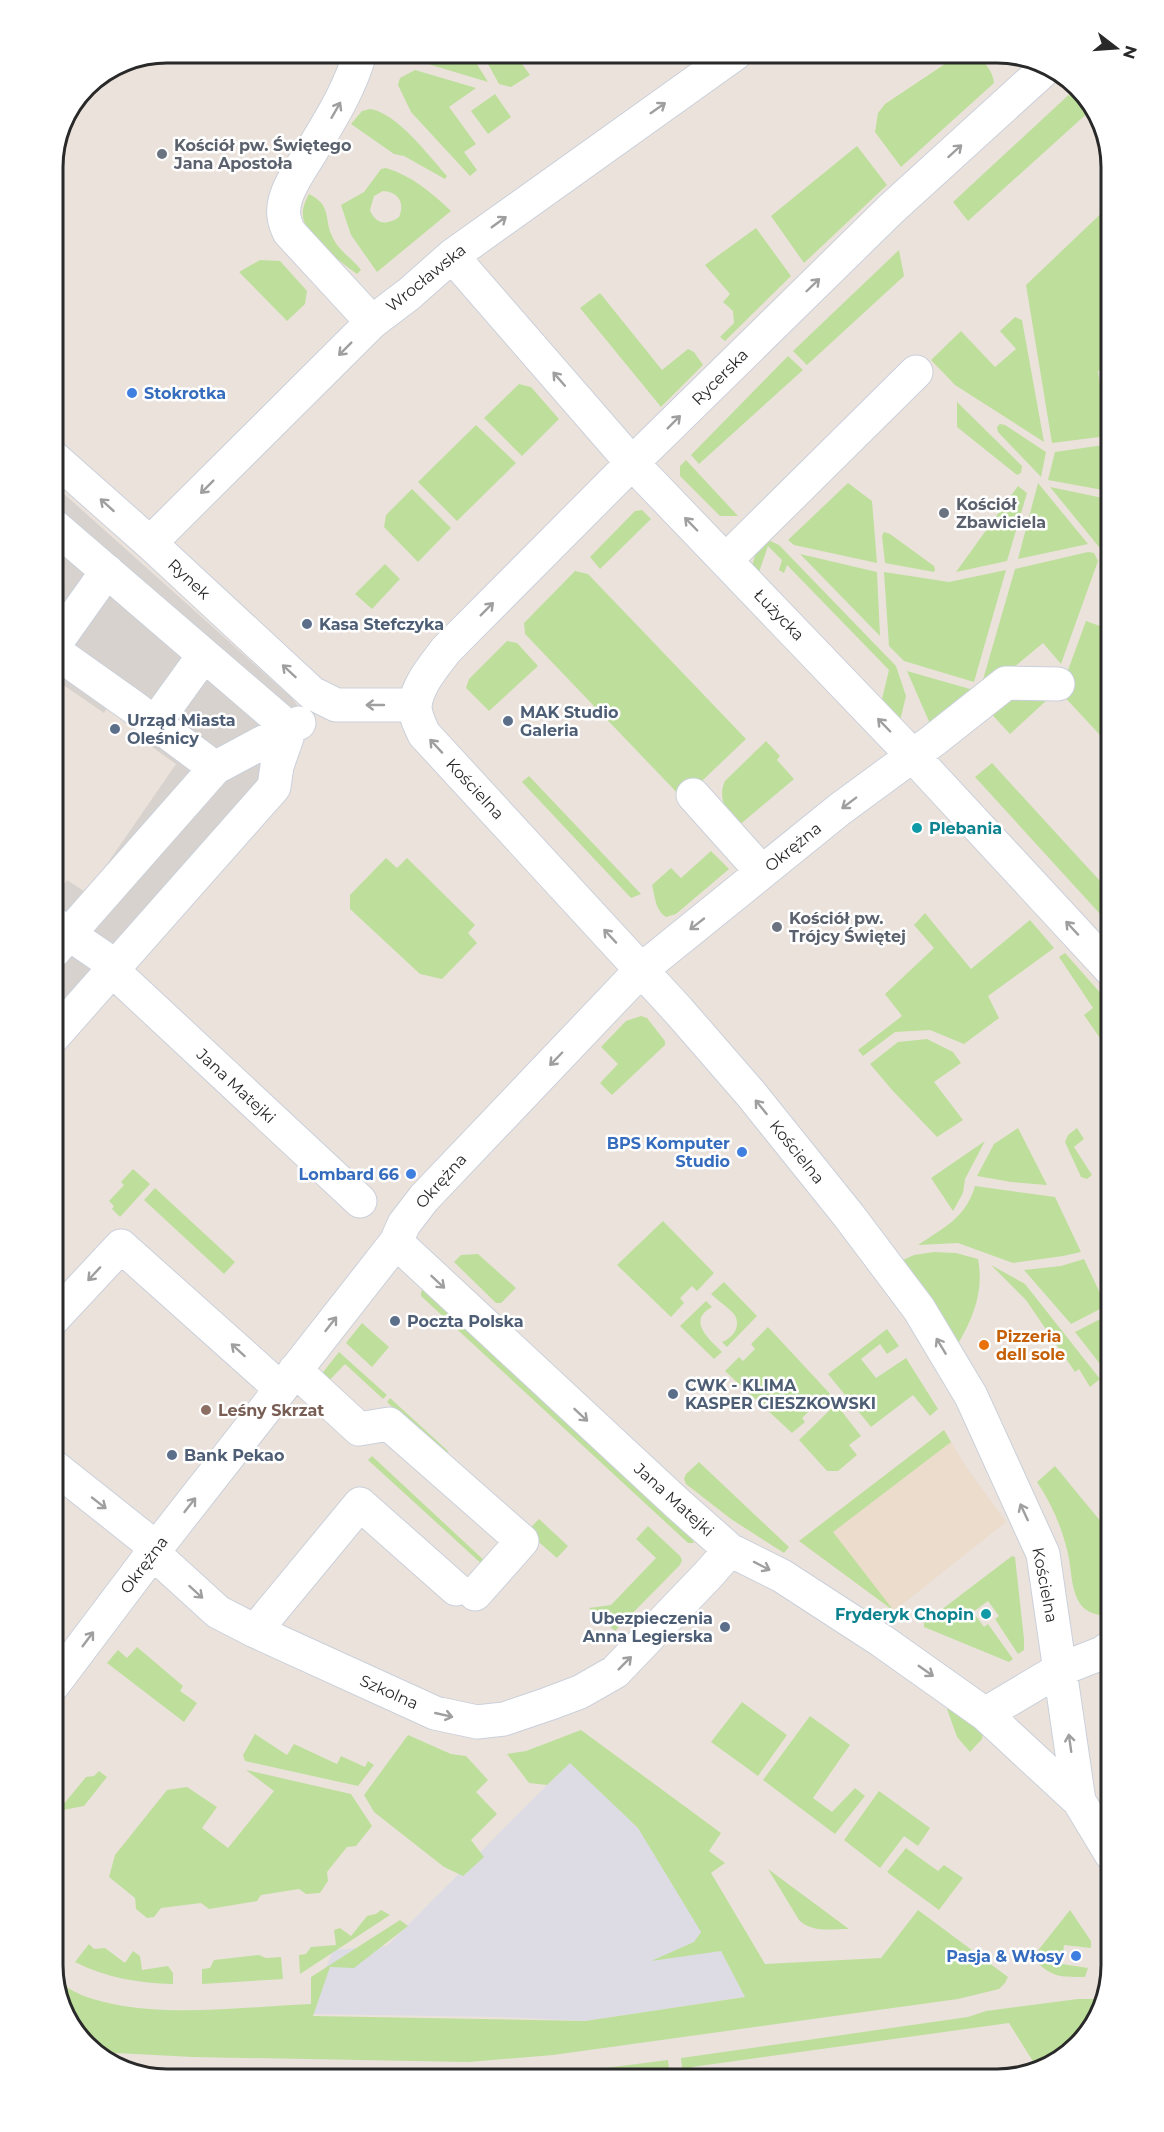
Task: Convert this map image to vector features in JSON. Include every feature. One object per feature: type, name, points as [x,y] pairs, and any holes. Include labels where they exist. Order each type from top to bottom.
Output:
[{"type":"street","points":[[357,63],[339,105],[285,200],[283,218],[289,232],[372,322]]},
{"type":"street","name":"Wrocławska","points":[[150,543],[372,322],[409,294],[452,256],[722,63]]},
{"type":"street","name":"Rycerska","points":[[415,705],[423,682],[446,650],[632,463],[891,209],[1040,73]]},
{"type":"street","name":"Łużycka","points":[[452,256],[632,463],[912,755],[1101,958]]},
{"type":"street","points":[[726,560],[916,372]]},
{"type":"street","name":"Rynek","points":[[63,466],[312,693],[336,705],[415,705]]},
{"type":"street","points":[[63,534],[290,729]]},
{"type":"street","points":[[63,635],[107,571]]},
{"type":"street","points":[[155,723],[204,655]]},
{"type":"street","points":[[63,656],[215,768]]},
{"type":"street","name":"Okrężna","points":[[63,1671],[396,1242],[404,1224],[424,1198],[641,970],[840,809],[934,740],[1006,683],[1058,684]]},
{"type":"street","points":[[63,931],[215,768],[290,729],[319,709],[325,701]]},
{"type":"street","name":"Kościelna","points":[[415,705],[424,734],[641,970],[751,1094],[849,1216],[919,1309],[971,1396],[1043,1554],[1059,1670]]},
{"type":"street","points":[[63,1026],[274,787],[277,766],[290,729]]},
{"type":"street","points":[[693,795],[762,872]]},
{"type":"street","points":[[63,938],[104,958],[113,969]]},
{"type":"street","name":"Jana Matejki","points":[[113,969],[140,997],[360,1201]]},
{"type":"street","name":"Jana Matejki","points":[[396,1242],[730,1550],[782,1576],[882,1641],[986,1714],[1079,1800],[1101,1836]]},
{"type":"street","points":[[63,1308],[121,1246],[288,1380],[359,1429],[389,1424],[522,1541],[465,1591],[360,1504],[255,1631]]},
{"type":"street","name":"Szkolna","points":[[63,1475],[145,1539],[162,1561],[218,1612],[435,1713],[477,1722],[504,1719],[580,1692],[615,1672],[730,1550]]},
{"type":"street","points":[[986,1714],[1059,1670],[1101,1653]]},
{"type":"street","name":"Jana Matejki","points":[[1059,1670],[1079,1800]]},
{"type":"shaded area","points":[[63,493],[293,699],[299,708],[301,733],[63,1005],[63,886],[67,880],[87,893],[176,764],[135,735],[139,731],[107,708],[104,713],[63,685]]},
{"type":"shaded area","points":[[944,1430],[967,1468],[1006,1522],[894,1611],[799,1541]]},
{"type":"shaded area","points":[[570,1762],[638,1828],[721,1951],[745,1997],[585,2021],[501,2017],[308,2014],[333,1950],[387,1946]]},
{"type":"green space","points":[[476,63],[488,82],[428,64]]},
{"type":"green space","points":[[521,63],[530,75],[511,87],[499,84],[488,64]]},
{"type":"green space","points":[[946,63],[984,63],[992,74],[994,83],[901,167],[875,132],[878,113],[885,104]]},
{"type":"green space","points":[[415,70],[476,88],[449,107],[476,144],[464,152],[477,170],[470,176],[411,112],[398,85],[400,78]]},
{"type":"green space","points":[[1070,93],[1084,109],[1086,114],[968,221],[953,202]]},
{"type":"green space","points":[[495,94],[511,117],[488,134],[471,111]]},
{"type":"green space","points":[[370,109],[391,118],[401,127],[447,176],[445,179],[404,156],[394,154],[351,124],[362,111]]},
{"type":"green space","points":[[857,146],[887,185],[804,263],[771,216]]},
{"type":"green space","points":[[381,169],[395,171],[413,180],[451,211],[377,272],[351,235],[341,205],[364,192]],"holes":[[[383,191],[399,199],[401,212],[399,217],[390,222],[378,221],[370,210],[374,196]]]},
{"type":"green space","points":[[309,194],[325,208],[333,238],[338,247],[361,270],[357,274],[310,233],[303,217],[305,202]]},
{"type":"green space","points":[[1101,214],[1101,371],[1098,371],[1101,393],[1101,437],[1052,443],[1026,285]]},
{"type":"green space","points":[[756,228],[791,276],[725,341],[720,337],[734,323],[733,311],[723,302],[730,294],[705,265]]},
{"type":"green space","points":[[899,250],[904,276],[807,365],[793,351]]},
{"type":"green space","points":[[260,260],[280,261],[307,291],[305,304],[287,321],[239,272]]},
{"type":"green space","points":[[600,293],[662,370],[688,349],[694,352],[703,365],[661,407],[580,308]]},
{"type":"green space","points":[[1015,317],[1022,320],[1044,442],[955,385],[931,360],[961,331],[995,367],[1016,349],[1000,331]]},
{"type":"green space","points":[[788,356],[803,370],[699,464],[691,455]]},
{"type":"green space","points":[[519,384],[531,387],[559,419],[522,456],[484,418]]},
{"type":"green space","points":[[957,402],[1022,466],[1021,473],[1017,475],[957,427]]},
{"type":"green space","points":[[1000,424],[1046,452],[1041,477],[998,432],[997,427]]},
{"type":"green space","points":[[476,425],[516,463],[457,521],[418,482]]},
{"type":"green space","points":[[1101,445],[1101,490],[1048,480],[1055,452]]},
{"type":"green space","points":[[686,460],[738,516],[720,516],[680,476],[680,466]]},
{"type":"green space","points":[[848,483],[872,501],[877,563],[794,545],[788,540]]},
{"type":"green space","points":[[1038,483],[1088,544],[1018,559]]},
{"type":"green space","points":[[1018,486],[1027,493],[1007,561],[956,572]]},
{"type":"green space","points":[[1050,487],[1101,498],[1101,548]]},
{"type":"green space","points":[[412,489],[451,528],[418,562],[384,527],[386,515]]},
{"type":"green space","points":[[642,510],[651,519],[600,569],[590,557],[635,511]]},
{"type":"green space","points":[[884,532],[934,566],[934,572],[885,563],[882,536]]},
{"type":"green space","points":[[766,539],[779,545],[896,666],[906,696],[900,721],[881,703],[889,670],[787,565],[784,573],[779,570],[782,560],[768,546],[758,575],[751,568],[758,547]]},
{"type":"green space","points":[[1088,552],[1094,553],[1098,561],[1061,664],[1043,643],[990,687],[982,683],[1015,569]]},
{"type":"green space","points":[[800,554],[877,572],[880,636]]},
{"type":"green space","points":[[385,564],[400,579],[372,609],[355,594]]},
{"type":"green space","points":[[1006,570],[974,682],[904,661],[889,646],[884,572],[949,582]]},
{"type":"green space","points":[[575,571],[588,574],[746,739],[683,799],[525,634],[524,623]]},
{"type":"green space","points":[[1086,621],[1101,626],[1101,736],[1060,692]]},
{"type":"green space","points":[[507,641],[517,643],[538,666],[489,711],[466,688],[469,679]]},
{"type":"green space","points":[[907,671],[970,689],[972,692],[931,726]]},
{"type":"green space","points":[[1000,697],[1048,699],[1010,734],[986,708]]},
{"type":"green space","points":[[766,741],[780,756],[777,760],[794,779],[737,827],[724,805],[722,793],[725,781]]},
{"type":"green space","points":[[992,763],[1101,882],[1101,915],[975,777]]},
{"type":"green space","points":[[529,776],[641,894],[631,898],[522,782]]},
{"type":"green space","points":[[711,851],[729,869],[676,914],[666,917],[658,907],[652,885],[671,868],[681,878]]},
{"type":"green space","points":[[386,858],[397,868],[407,858],[475,925],[468,933],[477,943],[442,979],[420,974],[350,909],[350,895]]},
{"type":"green space","points":[[925,913],[971,969],[1030,920],[1054,948],[988,996],[999,1018],[964,1044],[930,1030],[895,1032],[863,1056],[858,1050],[902,1016],[885,994],[934,948],[914,925]]},
{"type":"green space","points":[[1065,953],[1101,994],[1101,1040],[1084,1015],[1093,1008],[1059,957]]},
{"type":"green space","points":[[641,1016],[647,1018],[665,1041],[665,1045],[612,1095],[600,1083],[618,1064],[601,1047],[626,1021]]},
{"type":"green space","points":[[927,1039],[953,1052],[961,1063],[934,1082],[963,1120],[937,1137],[870,1064],[898,1042]]},
{"type":"green space","points":[[1018,1128],[1047,1185],[977,1176],[994,1144]]},
{"type":"green space","points":[[1077,1128],[1084,1139],[1074,1147],[1092,1175],[1087,1179],[1081,1177],[1065,1142],[1068,1135]]},
{"type":"green space","points":[[985,1141],[965,1179],[963,1193],[953,1211],[931,1178]]},
{"type":"green space","points":[[133,1169],[150,1184],[120,1217],[112,1209],[114,1206],[109,1201],[124,1185],[121,1182]]},
{"type":"green space","points":[[975,1186],[1055,1197],[1081,1252],[1013,1263],[958,1243],[918,1245],[960,1214]]},
{"type":"green space","points":[[155,1188],[235,1262],[224,1274],[144,1200]]},
{"type":"green space","points":[[663,1221],[714,1273],[697,1291],[692,1286],[680,1298],[684,1303],[671,1317],[617,1265]]},
{"type":"green space","points":[[934,1252],[956,1253],[978,1259],[979,1292],[969,1322],[959,1342],[903,1260],[914,1255]]},
{"type":"green space","points":[[478,1254],[516,1288],[501,1303],[496,1303],[454,1262],[461,1255]]},
{"type":"green space","points":[[1084,1259],[1101,1295],[1101,1309],[1071,1324],[1024,1270],[1061,1266]]},
{"type":"green space","points":[[991,1265],[1025,1284],[1100,1379],[1090,1387],[1079,1369],[1075,1372],[1026,1300]]},
{"type":"green space","points":[[724,1282],[757,1316],[727,1347],[722,1342],[730,1338],[735,1331],[736,1318],[711,1294]]},
{"type":"green space","points":[[424,1288],[689,1532],[694,1543],[688,1543],[421,1296]]},
{"type":"green space","points":[[706,1301],[712,1307],[704,1312],[701,1324],[707,1336],[722,1352],[714,1359],[680,1326]]},
{"type":"green space","points":[[1101,1319],[1101,1365],[1075,1332]]},
{"type":"green space","points":[[362,1323],[389,1347],[372,1367],[346,1343]]},
{"type":"green space","points":[[768,1327],[832,1396],[818,1409],[814,1406],[802,1418],[805,1422],[792,1433],[725,1371],[739,1357],[743,1361],[755,1349],[751,1344]]},
{"type":"green space","points":[[887,1329],[899,1346],[887,1354],[880,1344],[861,1359],[876,1378],[906,1358],[938,1409],[930,1416],[913,1395],[871,1427],[828,1374]]},
{"type":"green space","points":[[339,1352],[387,1395],[383,1399],[345,1364],[327,1383],[320,1376]]},
{"type":"green space","points":[[390,1398],[448,1451],[444,1455],[387,1402]]},
{"type":"green space","points":[[836,1404],[861,1436],[849,1445],[857,1455],[838,1471],[827,1471],[799,1440]]},
{"type":"green space","points":[[944,1430],[951,1442],[833,1532],[894,1611],[799,1541]]},
{"type":"green space","points":[[372,1456],[488,1564],[485,1567],[368,1460]]},
{"type":"green space","points":[[699,1462],[789,1547],[784,1553],[731,1519],[686,1484],[684,1479],[686,1474]]},
{"type":"green space","points":[[1055,1466],[1101,1522],[1101,1615],[1087,1610],[1077,1599],[1062,1532],[1037,1482]]},
{"type":"green space","points":[[515,1512],[531,1527],[539,1519],[568,1546],[557,1558],[510,1517]]},
{"type":"green space","points":[[648,1526],[682,1560],[680,1565],[615,1631],[589,1608],[611,1605],[656,1558],[636,1539]]},
{"type":"green space","points":[[1012,1556],[1015,1557],[1024,1650],[1018,1654],[995,1619],[999,1616],[988,1601],[973,1612],[984,1627],[988,1624],[1013,1659],[1009,1662],[924,1627],[924,1623]]},
{"type":"green space","points":[[137,1647],[183,1686],[180,1691],[197,1703],[184,1722],[107,1663],[118,1650],[127,1658]]},
{"type":"green space","points":[[742,1702],[787,1735],[758,1776],[711,1742]]},
{"type":"green space","points":[[948,1705],[983,1732],[982,1739],[970,1752],[957,1737],[947,1709]]},
{"type":"green space","points":[[810,1716],[850,1745],[813,1798],[832,1812],[855,1788],[865,1796],[835,1834],[763,1780]]},
{"type":"green space","points":[[581,1730],[721,1833],[709,1851],[725,1863],[711,1873],[765,1964],[881,1958],[918,1910],[1008,1977],[999,1989],[958,1999],[553,2055],[468,2062],[193,2057],[112,2053],[93,2039],[77,2017],[65,1986],[88,1998],[145,2009],[201,2010],[311,2004],[311,1977],[400,1920],[408,1926],[354,1968],[330,1967],[313,2016],[585,2021],[745,1997],[721,1951],[651,1961],[694,1942],[701,1932],[638,1828],[570,1763],[547,1785],[529,1783],[507,1754],[526,1751]]},
{"type":"green space","points":[[255,1734],[287,1755],[294,1744],[337,1764],[341,1756],[365,1767],[368,1761],[374,1765],[358,1786],[245,1761],[243,1755]]},
{"type":"green space","points":[[408,1735],[451,1754],[466,1756],[488,1780],[476,1792],[497,1814],[471,1840],[484,1857],[463,1876],[444,1867],[374,1812],[364,1795]]},
{"type":"green space","points":[[246,1770],[351,1794],[372,1826],[356,1846],[347,1847],[327,1872],[328,1881],[320,1893],[306,1894],[299,1889],[261,1895],[257,1901],[209,1909],[201,1903],[161,1908],[154,1917],[147,1918],[136,1909],[135,1898],[109,1877],[115,1855],[167,1790],[187,1787],[217,1807],[202,1828],[228,1848],[274,1791]]},
{"type":"green space","points":[[99,1771],[107,1777],[84,1806],[63,1810],[63,1805],[86,1777],[94,1776]]},
{"type":"green space","points":[[879,1791],[930,1828],[918,1846],[904,1836],[880,1868],[844,1840]]},
{"type":"green space","points":[[906,1848],[938,1871],[944,1865],[963,1878],[939,1910],[887,1872]]},
{"type":"green space","points":[[768,1869],[849,1929],[822,1929],[804,1924],[799,1920]]},
{"type":"green space","points":[[381,1910],[390,1915],[300,1974],[299,1955],[306,1954],[311,1947],[336,1945],[334,1930],[340,1928],[351,1936],[367,1916]]},
{"type":"green space","points":[[1070,1910],[1091,1941],[1091,1948],[1064,1945],[1062,1964],[1088,1968],[1085,1977],[1056,1975],[1032,1958]]},
{"type":"green space","points":[[89,1944],[94,1949],[105,1948],[125,1963],[133,1951],[140,1956],[142,1970],[168,1966],[173,1973],[173,1984],[123,1979],[75,1962]]},
{"type":"green space","points":[[259,1955],[266,1958],[281,1957],[283,1979],[202,1984],[202,1969],[210,1968],[214,1960]]},
{"type":"green space","points":[[1078,1999],[1095,1999],[1084,2023],[1071,2039],[1049,2055],[1033,2062],[1009,2023],[682,2069],[681,2058],[968,2017],[986,2011]]},
{"type":"green space","points":[[668,2060],[669,2069],[597,2069]]},
{"type":"place","name":"Kościół pw. Świętego Jana Apostoła","points":[[162,154]]},
{"type":"place","name":"Stokrotka","points":[[132,393]]},
{"type":"place","name":"Kościół Zbawiciela","points":[[944,513]]},
{"type":"place","name":"Kasa Stefczyka","points":[[307,624]]},
{"type":"place","name":"MAK Studio Galeria","points":[[508,721]]},
{"type":"place","name":"Urząd Miasta Oleśnicy","points":[[115,729]]},
{"type":"place","name":"Plebania","points":[[917,828]]},
{"type":"place","name":"Kościół pw. Trójcy Świętej","points":[[777,927]]},
{"type":"place","name":"BPS Komputer Studio","points":[[742,1152]]},
{"type":"place","name":"Lombard 66","points":[[411,1174]]},
{"type":"place","name":"Poczta Polska","points":[[395,1321]]},
{"type":"place","name":"Pizzeria dell sole","points":[[984,1345]]},
{"type":"place","name":"CWK - KLIMA KASPER CIESZKOWSKI","points":[[673,1394]]},
{"type":"place","name":"Leśny Skrzat","points":[[206,1410]]},
{"type":"place","name":"Bank Pekao","points":[[172,1455]]},
{"type":"place","name":"Fryderyk Chopin","points":[[986,1614]]},
{"type":"place","name":"Ubezpieczenia Anna Legierska","points":[[725,1627]]},
{"type":"place","name":"Pasja & Włosy","points":[[1076,1956]]}]
